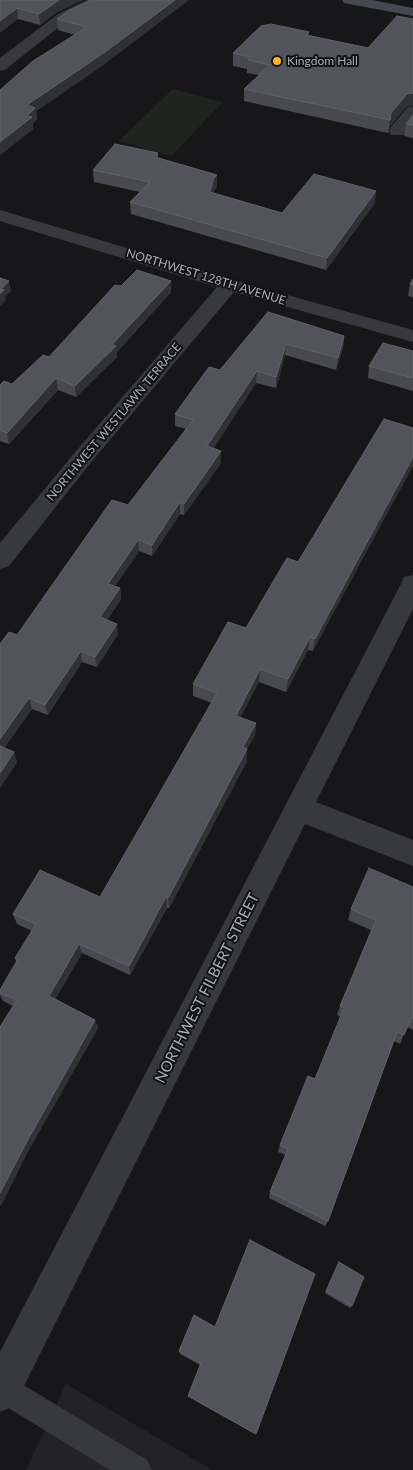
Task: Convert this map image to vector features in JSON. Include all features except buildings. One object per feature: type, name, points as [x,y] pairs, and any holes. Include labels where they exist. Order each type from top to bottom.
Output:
[{"type":"main road","points":[[349,0],[413,12]]},
{"type":"street","points":[[0,66],[63,18],[99,0]]},
{"type":"street","points":[[397,131],[413,111]]},
{"type":"street","name":"NORTHWEST 128TH AVENUE","points":[[0,215],[230,285],[413,336]]},
{"type":"street","name":"NORTHWEST WESTLAWN TERRACE","points":[[0,560],[80,461],[230,285]]},
{"type":"street","name":"NORTHWEST FILBERT STREET","points":[[1,1390],[413,584]]},
{"type":"street","points":[[298,808],[413,853]]},
{"type":"lane","points":[[1,1390],[137,1470]]},
{"type":"shaded area","points":[[173,89],[223,102],[171,156],[119,141]]},
{"type":"shaded area","points":[[66,1384],[212,1470],[26,1470]]},
{"type":"place","name":"Kingdom Hall","points":[[277,61]]}]
